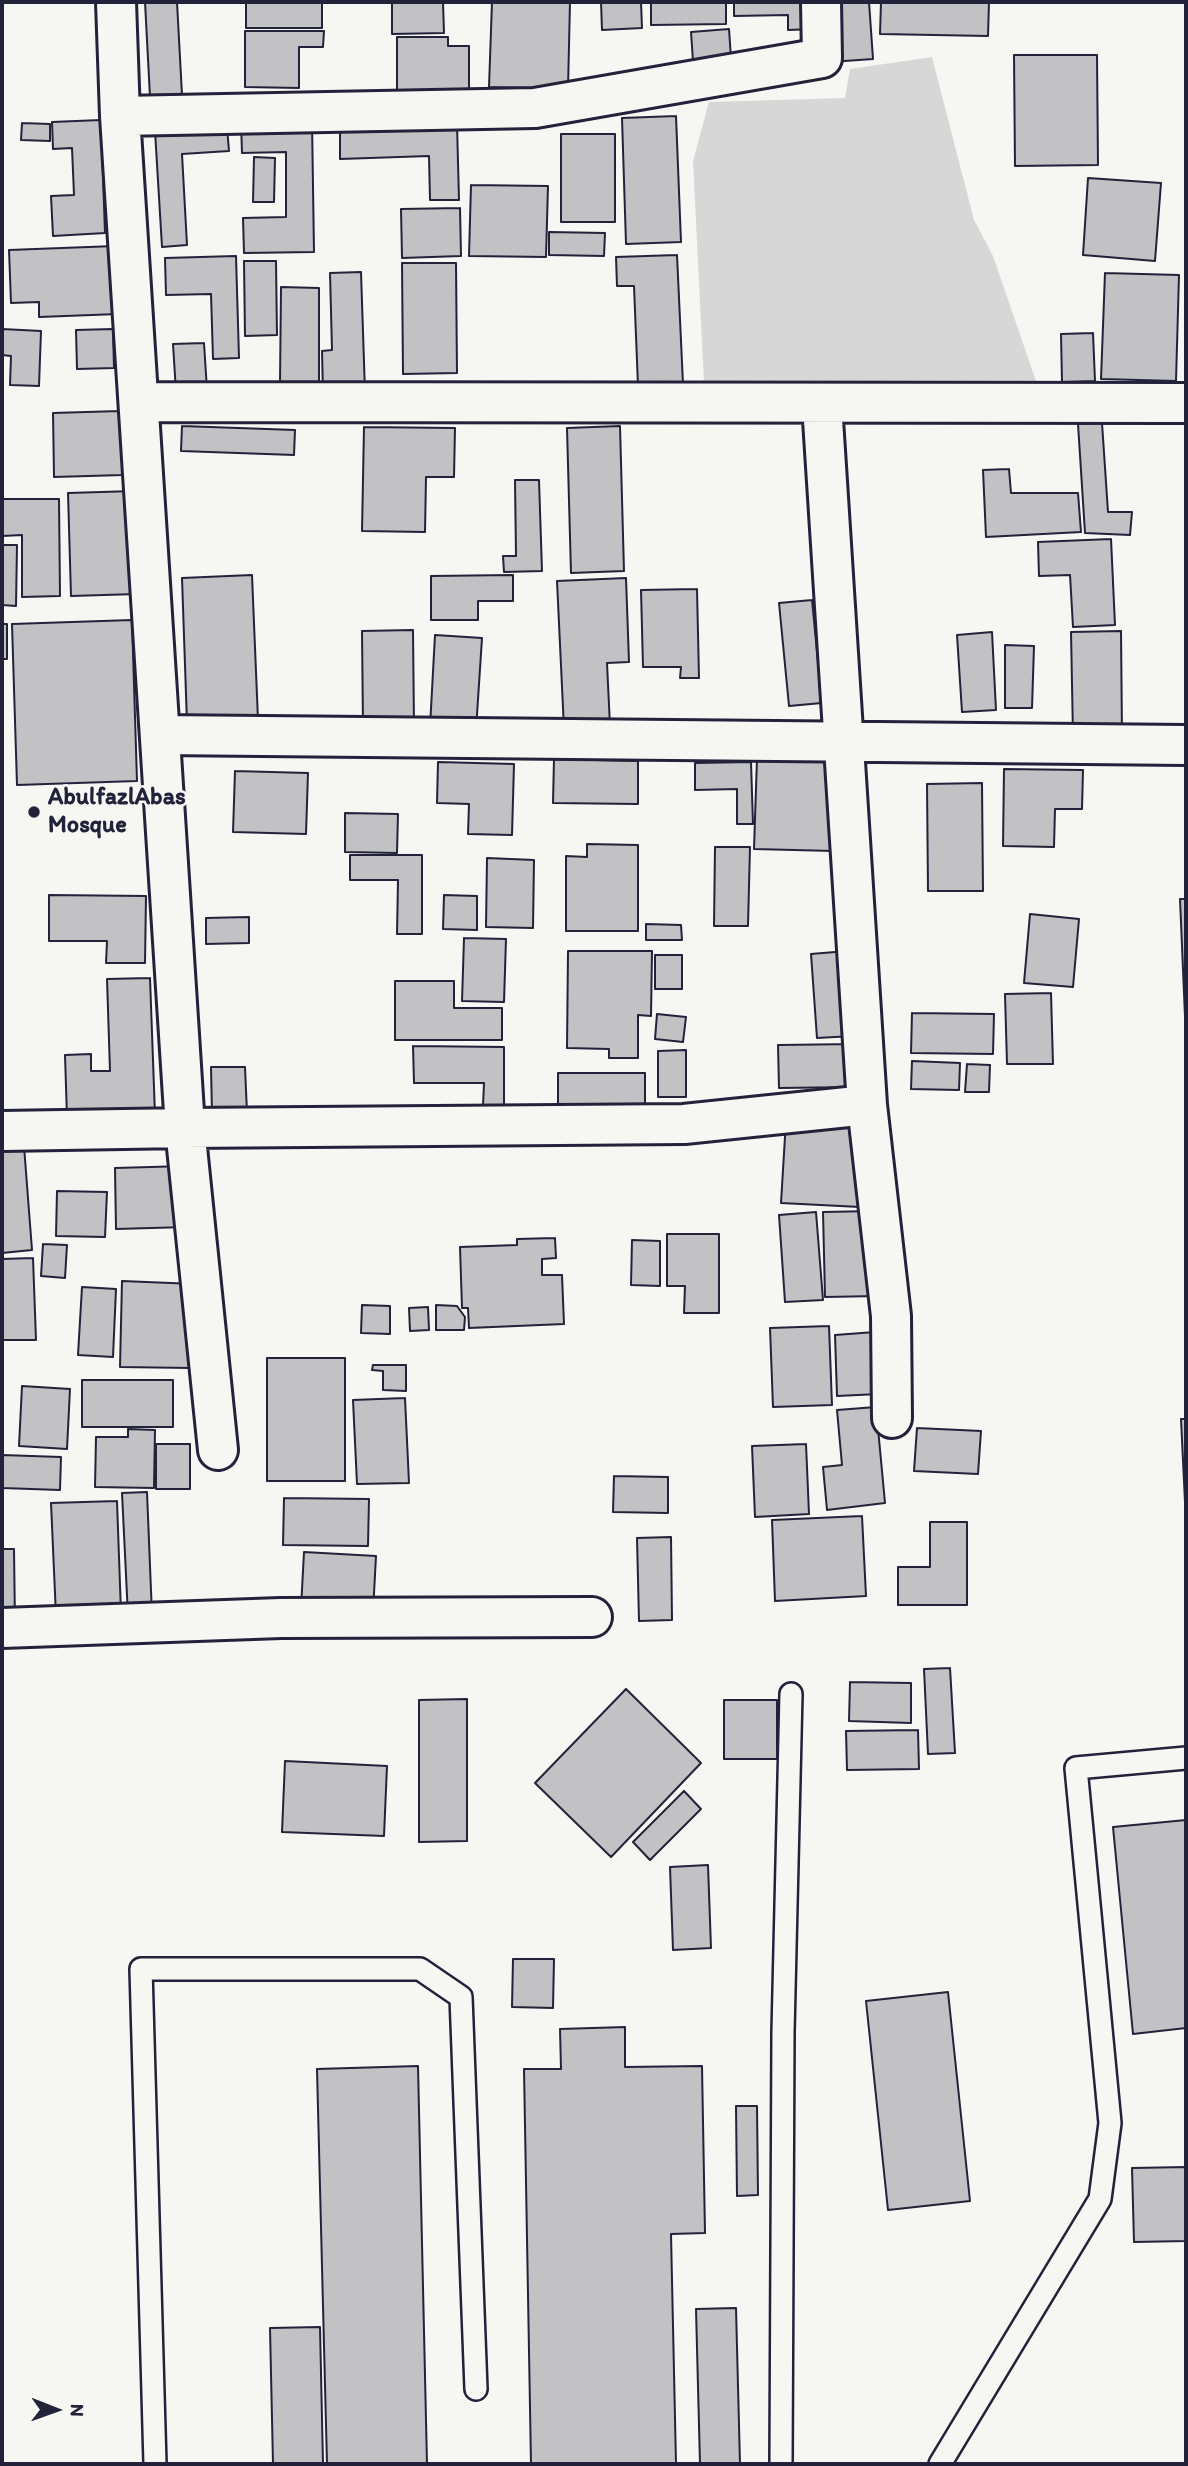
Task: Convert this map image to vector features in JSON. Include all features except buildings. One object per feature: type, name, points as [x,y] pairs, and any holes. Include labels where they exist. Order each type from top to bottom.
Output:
[{"type":"street","points":[[116,2],[120,116],[185,1128],[218,1450]]},
{"type":"street","points":[[120,116],[535,108],[822,58],[821,2]]},
{"type":"street","points":[[139,402],[1186,403]]},
{"type":"street","points":[[822,404],[867,1105],[891,1317],[892,1418]]},
{"type":"street","points":[[160,735],[1186,745]]},
{"type":"street","points":[[2,1131],[684,1124],[867,1105]]},
{"type":"street","points":[[2,1628],[281,1618],[592,1617]]},
{"type":"lane","points":[[781,2464],[783,2046],[791,1694]]},
{"type":"lane","points":[[940,2464],[1100,2200],[1110,2123],[1076,1768],[1186,1758]]},
{"type":"lane","points":[[155,2464],[141,1969],[420,1969],[461,1997],[476,2389]]},
{"type":"shaded area","points":[[932,57],[974,220],[993,256],[1037,384],[807,381],[704,383],[693,161],[709,102],[845,98],[850,69]]},
{"type":"place","name":"AbulfazlAbas Mosque","points":[[34,812]]}]
